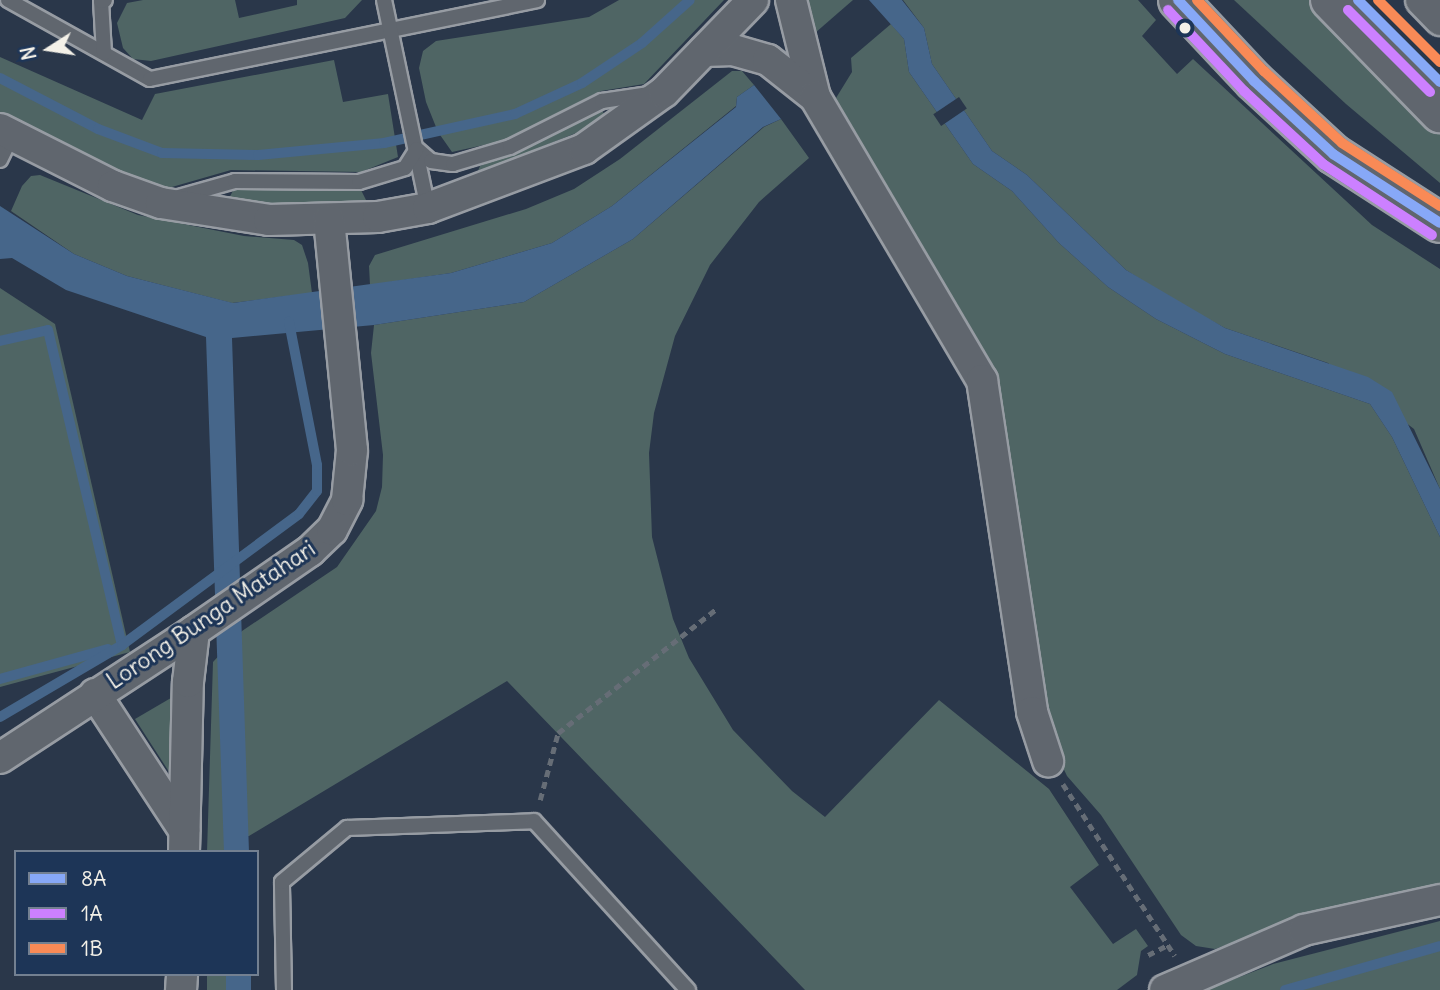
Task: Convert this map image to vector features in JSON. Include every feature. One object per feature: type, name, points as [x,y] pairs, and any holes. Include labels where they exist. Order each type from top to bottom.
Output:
[{"type":"main road","points":[[1178,0],[1254,81],[1381,204],[1438,227]]},
{"type":"main road","points":[[1330,0],[1440,113]]},
{"type":"main road","points":[[1358,0],[1440,82]]},
{"type":"street","points":[[4,142],[161,203],[269,220],[329,220],[428,208],[584,149],[664,92],[753,0]]},
{"type":"street","points":[[791,0],[815,97],[982,380],[1032,712],[1048,761]]},
{"type":"street","points":[[1421,0],[1440,20]]},
{"type":"street","points":[[704,51],[733,50],[768,60],[815,97]]},
{"type":"street","name":"Lorong Bunga Matahari","points":[[0,758],[194,631],[310,551],[332,530],[347,500],[352,450],[337,335],[329,220]]},
{"type":"street","points":[[184,841],[188,682],[194,631]]},
{"type":"street","points":[[95,694],[184,841]]},
{"type":"street","points":[[1177,984],[1304,930],[1440,900]]},
{"type":"lane","points":[[8,0],[150,79],[391,32],[537,0]]},
{"type":"lane","points":[[104,53],[101,1],[105,0]]},
{"type":"lane","points":[[384,0],[428,208]]},
{"type":"lane","points":[[417,149],[431,161],[453,164],[510,147],[602,101],[664,92]]},
{"type":"lane","points":[[161,203],[235,181],[359,182],[405,168],[417,149]]},
{"type":"lane","points":[[284,990],[282,882],[347,828],[534,821],[688,990]]},
{"type":"path","points":[[534,821],[558,733],[716,608]]},
{"type":"path","points":[[1048,761],[1168,945],[1177,984]]},
{"type":"path","points":[[1148,955],[1168,945]]},
{"type":"green space","points":[[143,0],[235,0],[239,18],[297,5],[297,0],[362,0],[345,18],[151,61],[133,59],[123,48],[117,23],[127,3]]},
{"type":"green space","points":[[619,0],[724,0],[644,84],[601,91],[502,141],[452,152],[438,132],[426,102],[419,68],[423,51],[436,41],[589,17]]},
{"type":"green space","points":[[804,0],[853,0],[815,33]]},
{"type":"green space","points":[[903,0],[1138,0],[1156,20],[1142,36],[1177,74],[1193,59],[1372,225],[1440,269],[1440,489],[1414,429],[1328,363],[1225,328],[1173,300],[1126,270],[1027,175],[992,151],[932,64],[924,28]]},
{"type":"green space","points":[[1234,0],[1312,0],[1440,124],[1440,183],[1346,104]]},
{"type":"green space","points":[[891,24],[904,39],[909,72],[973,164],[1012,191],[1059,243],[1108,287],[1156,319],[1225,354],[1370,404],[1392,437],[1440,537],[1440,883],[1325,909],[1215,949],[1196,946],[1181,935],[1101,815],[1067,776],[1052,744],[991,377],[978,342],[846,131],[836,98],[852,72],[851,58]]},
{"type":"green space","points":[[0,57],[142,120],[155,94],[334,60],[343,102],[388,94],[398,157],[361,172],[231,170],[165,189],[118,173],[0,113]]},
{"type":"green space","points":[[732,71],[742,71],[754,85],[737,97],[736,106],[612,206],[552,243],[451,273],[370,285],[369,266],[375,255],[526,209],[574,189],[620,159]]},
{"type":"green space","points":[[601,109],[605,115],[576,133],[477,173],[480,166],[551,137]]},
{"type":"green space","points":[[781,119],[809,158],[759,202],[710,265],[675,336],[654,413],[649,453],[652,537],[673,619],[689,658],[733,730],[792,791],[825,817],[939,700],[1049,789],[1099,865],[1070,887],[1113,944],[1136,929],[1148,946],[1141,951],[1137,975],[1117,990],[805,990],[507,681],[249,836],[224,837],[224,850],[207,850],[213,662],[242,631],[337,567],[376,511],[382,487],[383,455],[371,353],[374,325],[524,302],[633,239],[764,127]]},
{"type":"green space","points":[[40,175],[138,215],[244,236],[294,240],[302,245],[308,263],[312,293],[232,303],[127,276],[74,254],[11,211],[22,186],[31,176]]},
{"type":"green space","points":[[360,188],[367,202],[299,205],[228,200],[234,189]]},
{"type":"green space","points":[[0,288],[55,324],[130,652],[0,687]]},
{"type":"green space","points":[[176,695],[173,778],[135,719]]},
{"type":"green space","points":[[1440,921],[1440,990],[1206,990],[1273,964]]},
{"type":"green space","points":[[207,976],[226,976],[226,990],[207,990]]},
{"type":"water","points":[[869,0],[902,0],[924,28],[932,64],[992,151],[1027,175],[1126,270],[1225,328],[1368,377],[1392,392],[1440,489],[1440,537],[1392,437],[1370,404],[1225,354],[1156,319],[1108,287],[1059,243],[1012,191],[973,164],[909,72],[904,39]]},
{"type":"water","points":[[754,85],[781,119],[763,127],[633,239],[524,302],[374,325],[232,338],[249,850],[224,850],[206,337],[66,290],[12,258],[0,259],[0,206],[74,254],[127,276],[233,303],[451,273],[552,243],[612,206],[736,107],[737,97]]},
{"type":"water","points":[[226,976],[251,976],[251,990],[226,990]]},
{"type":"pier","points":[[959,97],[967,109],[941,126],[933,114]]},
{"type":"waterway","points":[[0,78],[98,129],[162,153],[258,155],[384,143],[515,114],[582,83],[642,43],[690,0]]},
{"type":"waterway","points":[[0,717],[122,645],[299,514],[317,491],[317,465],[289,322]]},
{"type":"waterway","points":[[0,341],[48,330],[122,645]]},
{"type":"waterway","points":[[0,679],[108,649]]},
{"type":"waterway","points":[[1285,990],[1440,946]]},
{"type":"transit line","name":"8A","points":[[1178,0],[1254,81],[1333,154],[1440,223]]},
{"type":"transit line","name":"1B","points":[[1197,0],[1264,71],[1342,143],[1440,206]]},
{"type":"transit line","name":"8A","points":[[1358,0],[1440,82]]},
{"type":"transit line","name":"1B","points":[[1378,0],[1440,62]]},
{"type":"transit line","name":"1A","points":[[1168,10],[1244,91],[1323,164],[1432,235]]},
{"type":"transit line","name":"1A","points":[[1348,10],[1430,92]]}]
